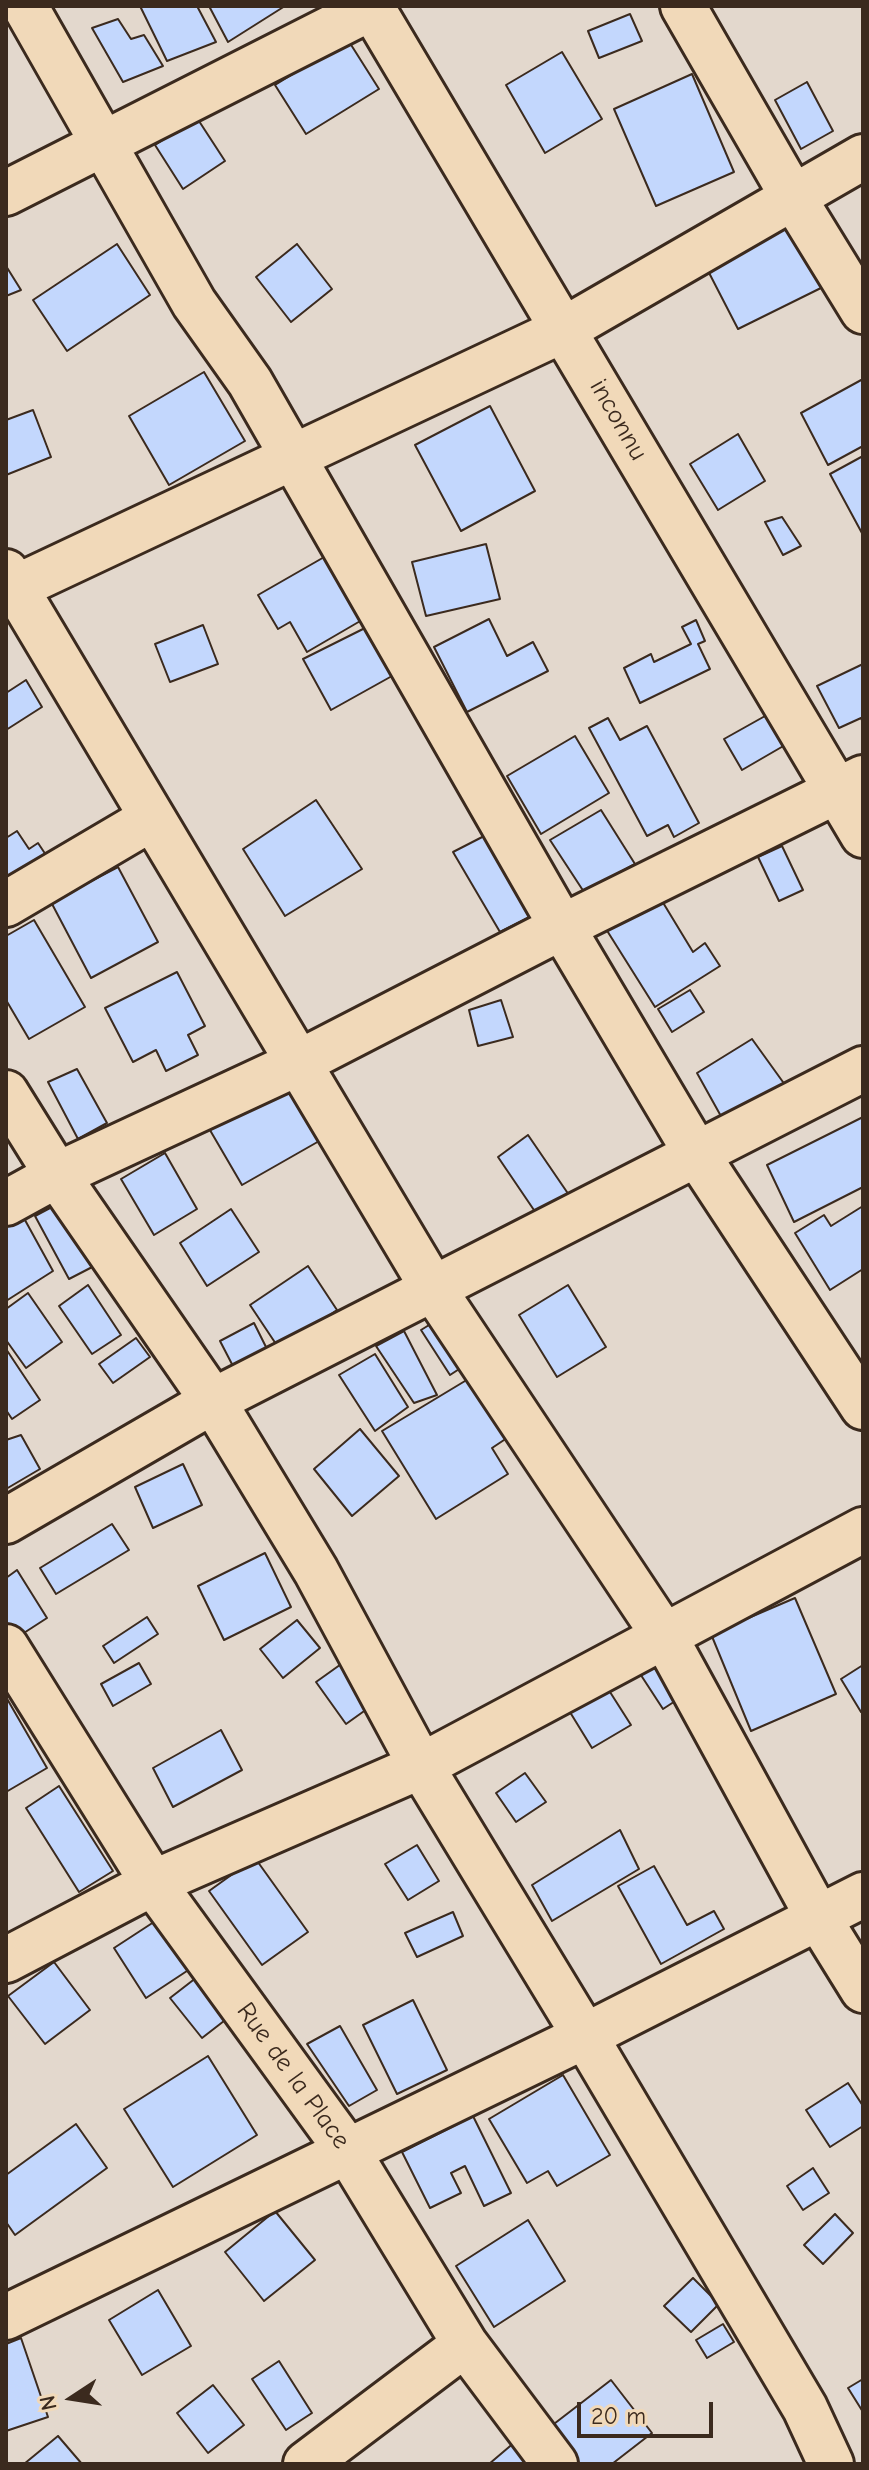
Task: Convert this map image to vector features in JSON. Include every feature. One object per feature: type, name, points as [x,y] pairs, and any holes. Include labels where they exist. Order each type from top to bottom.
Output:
[{"type":"street","points":[[25,6],[194,303],[250,382],[562,927],[696,1153],[863,1407]]},
{"type":"street","points":[[6,193],[372,6]]},
{"type":"street","name":"inconnu","points":[[372,6],[565,329],[850,784],[863,835]]},
{"type":"street","points":[[683,6],[863,311]]},
{"type":"street","points":[[863,157],[565,329],[9,584],[434,1290],[665,1637],[819,1919],[863,1990]]},
{"type":"street","points":[[6,1203],[57,1175],[298,1063],[850,784]]},
{"type":"street","points":[[6,904],[152,818]]},
{"type":"street","points":[[6,1521],[213,1401],[863,1069]]},
{"type":"street","points":[[6,1093],[57,1175],[213,1401],[316,1571],[421,1766],[805,2408],[831,2464]]},
{"type":"street","points":[[6,1960],[153,1883],[421,1766],[863,1530]]},
{"type":"street","name":"Rue de la Place","points":[[6,1647],[153,1883],[347,2150],[465,2344],[555,2464]]},
{"type":"street","points":[[6,2317],[585,2036],[863,1895]]},
{"type":"street","points":[[306,2464],[465,2344]]},
{"type":"building","points":[[140,6],[197,6],[216,42],[167,61]]},
{"type":"building","points":[[209,6],[285,6],[228,42]]},
{"type":"building","points":[[630,14],[642,41],[599,58],[588,31]]},
{"type":"building","points":[[118,19],[131,39],[144,35],[163,66],[123,82],[92,28]]},
{"type":"building","points":[[348,40],[379,89],[306,134],[275,85]]},
{"type":"building","points":[[562,52],[602,119],[545,153],[506,85]]},
{"type":"building","points":[[692,74],[734,172],[656,206],[614,109]]},
{"type":"building","points":[[807,82],[833,131],[801,149],[775,100]]},
{"type":"building","points":[[197,118],[225,161],[183,189],[155,145]]},
{"type":"building","points":[[789,223],[827,285],[738,329],[705,265]]},
{"type":"building","points":[[117,244],[150,295],[67,351],[33,300]]},
{"type":"building","points":[[297,244],[332,289],[291,322],[256,277]]},
{"type":"building","points":[[6,266],[21,290],[6,296]]},
{"type":"building","points":[[204,372],[245,441],[169,485],[129,416]]},
{"type":"building","points":[[863,379],[863,446],[828,465],[801,413]]},
{"type":"building","points":[[490,406],[535,491],[461,531],[415,445]]},
{"type":"building","points":[[33,410],[51,457],[6,475],[6,420]]},
{"type":"building","points":[[738,434],[765,481],[718,510],[690,464]]},
{"type":"building","points":[[863,456],[863,535],[830,474]]},
{"type":"building","points":[[782,517],[801,546],[783,555],[765,522]]},
{"type":"building","points":[[486,544],[500,599],[426,616],[412,562]]},
{"type":"building","points":[[326,556],[362,620],[307,652],[290,622],[278,629],[258,595]]},
{"type":"building","points":[[489,619],[507,656],[533,642],[548,671],[467,712],[434,647]]},
{"type":"building","points":[[696,620],[705,641],[698,644],[710,669],[640,703],[624,668],[651,654],[654,662],[691,644],[682,627]]},
{"type":"building","points":[[203,625],[218,664],[170,682],[155,644]]},
{"type":"building","points":[[367,627],[392,676],[331,710],[303,659]]},
{"type":"building","points":[[863,664],[863,723],[861,718],[839,728],[817,686]]},
{"type":"building","points":[[26,680],[42,707],[6,730],[6,693]]},
{"type":"building","points":[[774,711],[792,741],[742,770],[724,739]]},
{"type":"building","points":[[608,718],[620,740],[647,726],[699,823],[674,837],[668,825],[647,836],[589,728]]},
{"type":"building","points":[[575,736],[609,793],[541,834],[507,776]]},
{"type":"building","points":[[316,800],[362,869],[285,916],[243,849]]},
{"type":"building","points":[[601,810],[635,864],[584,892],[550,840]]},
{"type":"building","points":[[17,831],[29,849],[38,843],[46,855],[6,881],[6,838]]},
{"type":"building","points":[[490,833],[536,914],[500,932],[453,852]]},
{"type":"building","points":[[782,846],[803,890],[779,901],[758,857]]},
{"type":"building","points":[[118,867],[158,942],[91,978],[51,902]]},
{"type":"building","points":[[659,896],[693,952],[705,943],[720,966],[655,1007],[606,929]]},
{"type":"building","points":[[34,920],[85,1007],[29,1039],[6,1000],[6,936]]},
{"type":"building","points":[[177,972],[205,1026],[188,1035],[198,1055],[166,1071],[156,1050],[133,1062],[105,1008]]},
{"type":"building","points":[[690,990],[704,1012],[672,1032],[658,1009]]},
{"type":"building","points":[[501,1000],[513,1037],[478,1046],[469,1010]]},
{"type":"building","points":[[752,1039],[788,1089],[727,1127],[697,1073]]},
{"type":"building","points":[[77,1069],[107,1123],[78,1139],[48,1082]]},
{"type":"building","points":[[294,1075],[328,1136],[242,1185],[207,1125]]},
{"type":"building","points":[[863,1117],[863,1187],[794,1222],[767,1165]]},
{"type":"building","points":[[528,1135],[569,1195],[538,1216],[498,1157]]},
{"type":"building","points":[[165,1153],[197,1209],[154,1235],[121,1179]]},
{"type":"building","points":[[67,1199],[100,1263],[69,1279],[35,1216]]},
{"type":"building","points":[[863,1206],[863,1269],[830,1290],[795,1233],[824,1215],[831,1226]]},
{"type":"building","points":[[231,1209],[259,1252],[207,1286],[180,1243]]},
{"type":"building","points":[[20,1211],[53,1271],[6,1301],[6,1219]]},
{"type":"building","points":[[308,1266],[337,1310],[280,1350],[250,1305]]},
{"type":"building","points":[[88,1285],[121,1335],[92,1354],[59,1306]]},
{"type":"building","points":[[568,1285],[606,1347],[557,1377],[519,1315]]},
{"type":"building","points":[[28,1293],[62,1342],[26,1368],[6,1340],[6,1309]]},
{"type":"building","points":[[442,1317],[470,1362],[450,1375],[421,1330]]},
{"type":"building","points":[[254,1323],[268,1351],[234,1368],[220,1341]]},
{"type":"building","points":[[404,1331],[437,1395],[414,1403],[376,1346]]},
{"type":"building","points":[[136,1338],[150,1357],[113,1383],[99,1364]]},
{"type":"building","points":[[6,1349],[40,1400],[12,1419],[6,1410]]},
{"type":"building","points":[[375,1354],[408,1407],[375,1431],[339,1375]]},
{"type":"building","points":[[470,1378],[507,1438],[492,1448],[508,1474],[436,1519],[382,1431]]},
{"type":"building","points":[[360,1429],[399,1476],[352,1516],[314,1469]]},
{"type":"building","points":[[21,1435],[40,1469],[6,1489],[6,1440]]},
{"type":"building","points":[[183,1464],[202,1505],[153,1528],[135,1487]]},
{"type":"building","points":[[112,1524],[129,1550],[56,1594],[40,1568]]},
{"type":"building","points":[[265,1553],[291,1607],[224,1640],[198,1586]]},
{"type":"building","points":[[17,1570],[47,1618],[13,1640],[6,1629],[6,1578]]},
{"type":"building","points":[[795,1598],[836,1694],[751,1731],[711,1634]]},
{"type":"building","points":[[147,1617],[158,1634],[114,1663],[103,1646]]},
{"type":"building","points":[[297,1620],[320,1648],[283,1678],[260,1649]]},
{"type":"building","points":[[659,1650],[686,1694],[663,1709],[635,1666]]},
{"type":"building","points":[[344,1662],[374,1704],[346,1724],[316,1682]]},
{"type":"building","points":[[139,1663],[151,1684],[113,1706],[101,1684]]},
{"type":"building","points":[[863,1665],[863,1711],[861,1712],[841,1679]]},
{"type":"building","points":[[603,1681],[631,1725],[592,1748],[565,1704]]},
{"type":"building","points":[[6,1697],[47,1768],[6,1792]]},
{"type":"building","points":[[221,1730],[242,1770],[173,1807],[153,1768]]},
{"type":"building","points":[[525,1773],[546,1802],[516,1822],[496,1793]]},
{"type":"building","points":[[59,1786],[113,1871],[79,1892],[26,1808]]},
{"type":"building","points":[[620,1830],[639,1869],[552,1921],[532,1885]]},
{"type":"building","points":[[417,1845],[439,1881],[408,1900],[385,1864]]},
{"type":"building","points":[[255,1858],[308,1932],[262,1965],[209,1891]]},
{"type":"building","points":[[654,1866],[687,1925],[714,1911],[724,1929],[661,1964],[618,1886]]},
{"type":"building","points":[[453,1912],[463,1936],[417,1957],[405,1933]]},
{"type":"building","points":[[160,1918],[193,1967],[146,1998],[114,1948]]},
{"type":"building","points":[[54,1962],[90,2010],[45,2044],[8,1996]]},
{"type":"building","points":[[201,1974],[233,2014],[202,2038],[170,1998]]},
{"type":"building","points":[[413,2000],[447,2070],[397,2094],[363,2025]]},
{"type":"building","points":[[340,2026],[377,2090],[349,2106],[307,2044]]},
{"type":"building","points":[[208,2056],[257,2135],[173,2187],[124,2109]]},
{"type":"building","points":[[563,2075],[610,2155],[557,2186],[548,2171],[527,2183],[489,2119]]},
{"type":"building","points":[[848,2083],[863,2106],[863,2126],[830,2147],[806,2110]]},
{"type":"building","points":[[473,2116],[511,2193],[484,2206],[465,2166],[451,2173],[461,2193],[430,2208],[402,2152]]},
{"type":"building","points":[[76,2124],[107,2168],[15,2235],[6,2222],[6,2175]]},
{"type":"building","points":[[813,2168],[829,2193],[803,2210],[787,2186]]},
{"type":"building","points":[[275,2211],[315,2260],[264,2301],[225,2252]]},
{"type":"building","points":[[835,2214],[853,2233],[823,2264],[804,2245]]},
{"type":"building","points":[[528,2220],[565,2281],[494,2327],[456,2266]]},
{"type":"building","points":[[693,2278],[719,2304],[691,2332],[664,2306]]},
{"type":"building","points":[[158,2290],[191,2346],[142,2375],[109,2320]]},
{"type":"building","points":[[723,2324],[734,2342],[707,2358],[696,2340]]},
{"type":"building","points":[[21,2338],[48,2417],[6,2431],[6,2344]]},
{"type":"building","points":[[279,2361],[312,2413],[286,2430],[252,2379]]},
{"type":"building","points":[[863,2379],[863,2412],[848,2388]]},
{"type":"building","points":[[611,2380],[652,2433],[612,2464],[578,2464],[550,2427]]},
{"type":"building","points":[[213,2385],[244,2425],[208,2453],[177,2413]]},
{"type":"building","points":[[58,2436],[82,2464],[24,2464]]},
{"type":"building","points":[[522,2436],[543,2464],[489,2464]]}]
